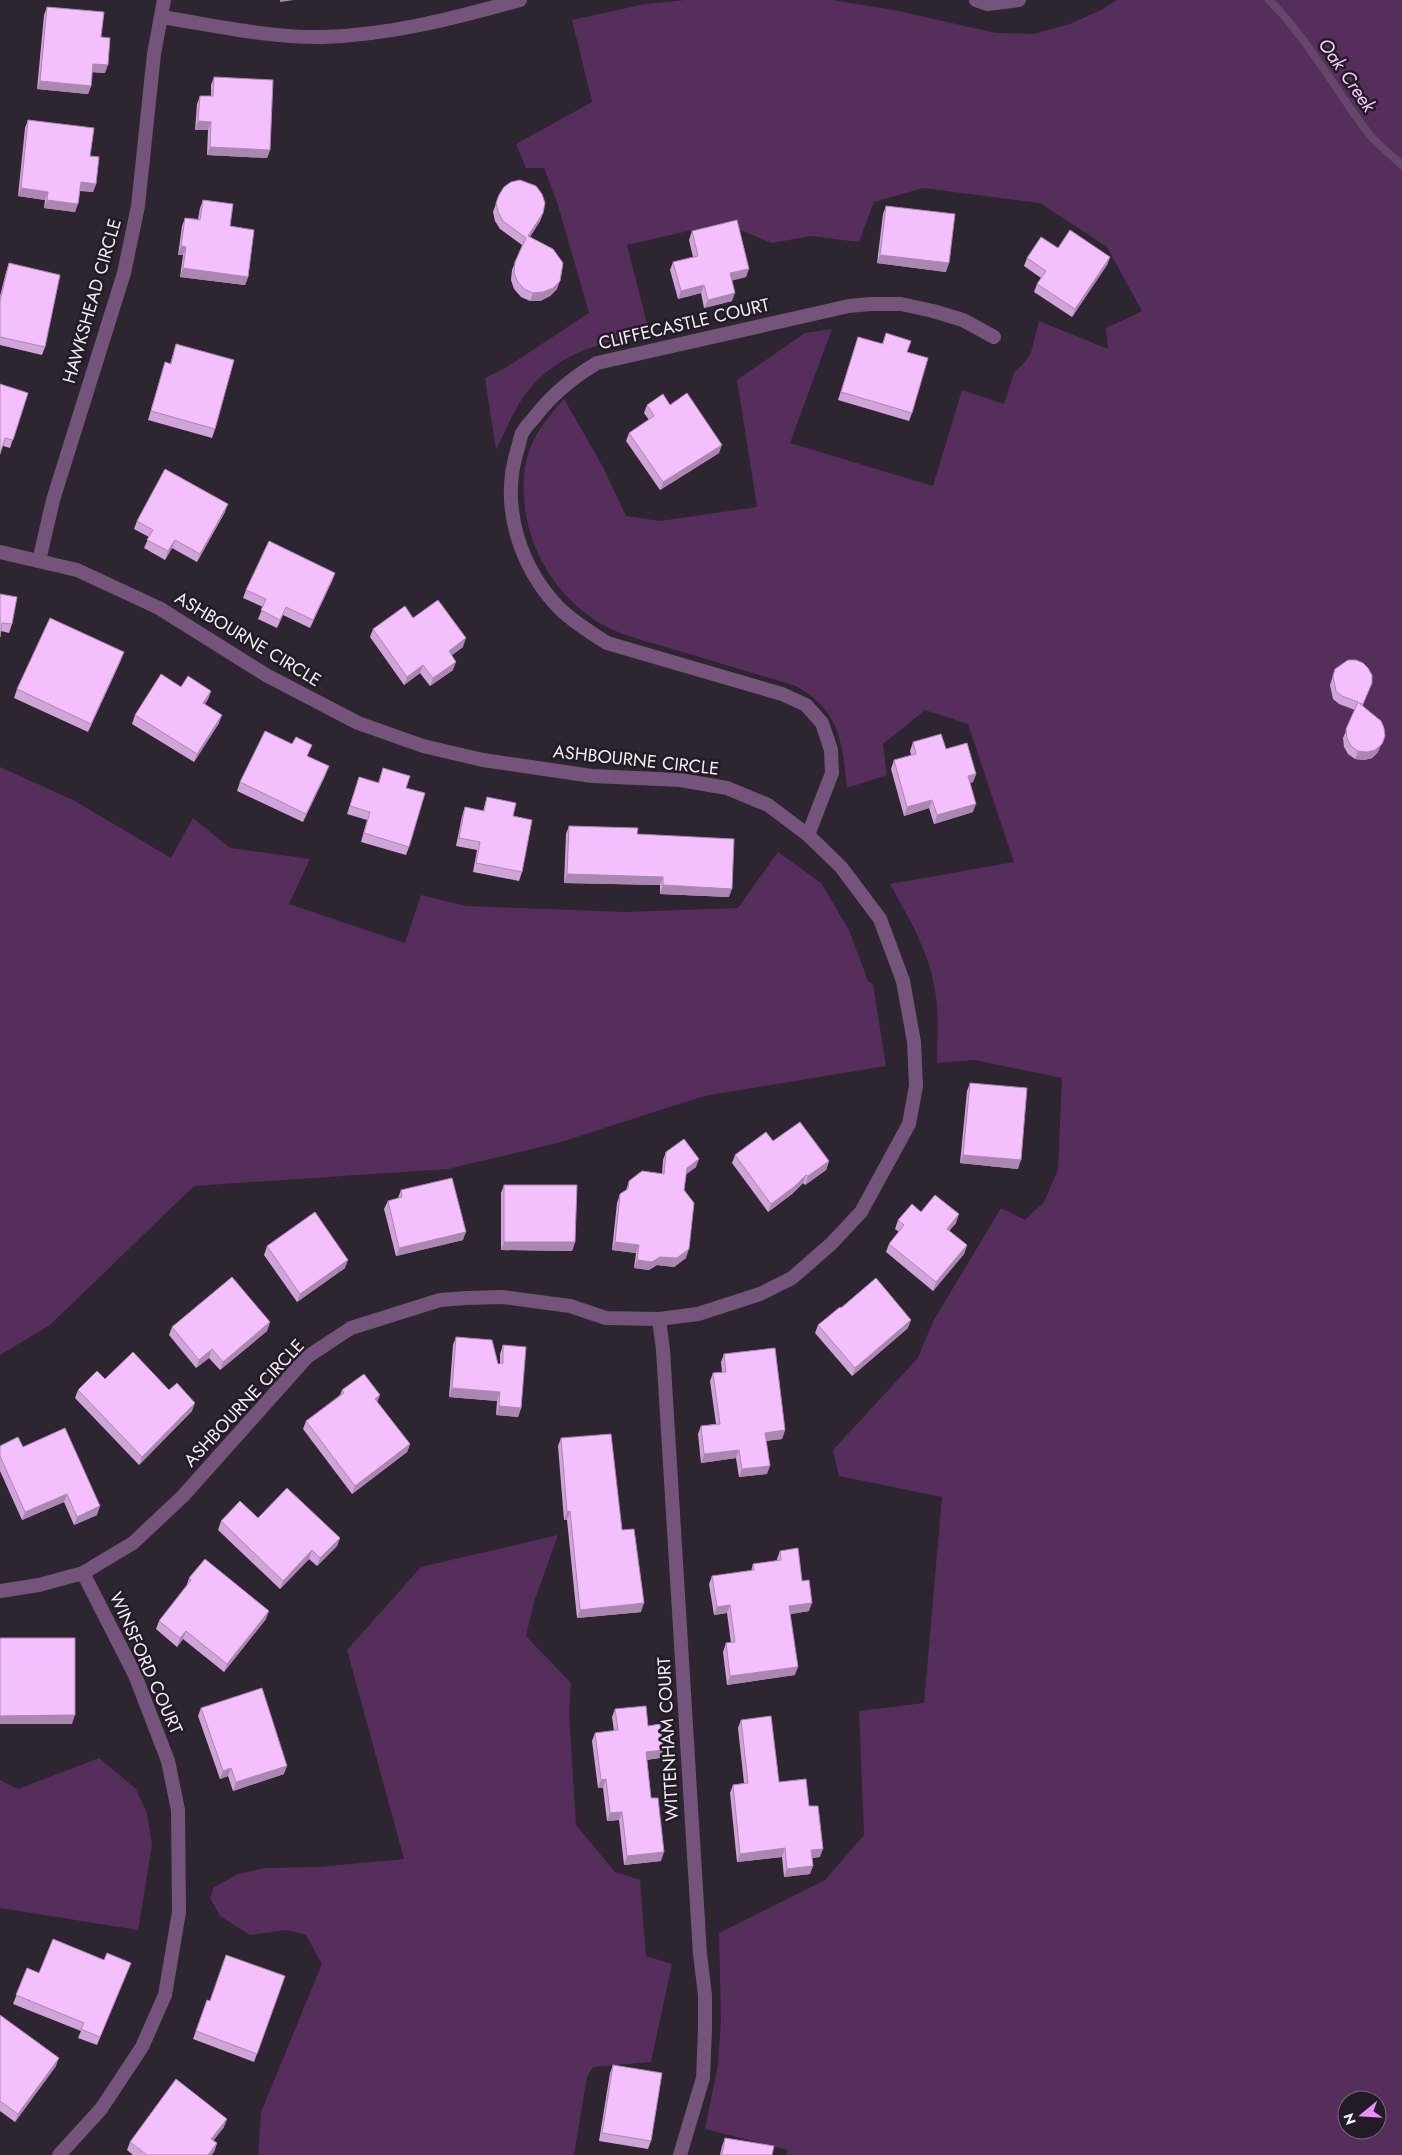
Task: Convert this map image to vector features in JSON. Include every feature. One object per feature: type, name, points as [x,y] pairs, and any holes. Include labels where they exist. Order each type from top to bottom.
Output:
[{"type":"street","name":"HAWKSHEAD CIRCLE","points":[[39,561],[54,500],[124,273],[138,206],[154,54],[164,0]]},
{"type":"street","points":[[160,17],[272,33],[322,37],[380,33],[432,23],[520,0]]},
{"type":"street","points":[[976,0],[988,4],[1019,0]]},
{"type":"street","name":"CLIFFECASTLE COURT","points":[[808,835],[832,773],[831,750],[822,723],[806,705],[782,694],[607,643],[582,627],[560,609],[535,577],[520,545],[511,510],[511,483],[514,462],[522,433],[554,394],[572,378],[597,363],[849,306],[901,304],[963,320],[994,337]]},
{"type":"street","name":"ASHBOURNE CIRCLE","points":[[0,552],[77,570],[158,608],[266,675],[358,723],[423,746],[483,760],[592,776],[680,780],[727,788],[768,805],[808,835],[841,867],[880,918],[895,954],[903,981],[914,1042],[916,1086],[909,1124],[861,1212],[831,1244],[792,1278],[760,1294],[698,1314],[659,1319],[606,1318],[570,1306],[502,1297],[467,1298],[440,1300],[351,1328],[307,1357],[183,1496],[133,1543],[83,1573],[39,1586],[0,1591]]},
{"type":"street","name":"WITTENHAM COURT","points":[[659,1319],[664,1350],[700,1954],[705,2003],[703,2078],[680,2155]]},
{"type":"street","name":"WINSFORD COURT","points":[[59,2155],[101,2109],[142,2047],[165,1995],[179,1912],[178,1810],[168,1761],[134,1675],[83,1573]]},
{"type":"shaded area","points":[[685,0],[832,0],[894,10],[996,33],[1033,34],[1070,24],[1101,10],[1117,0],[1402,0],[1402,2155],[786,2155],[788,2150],[705,2129],[718,2065],[721,2020],[719,1933],[825,1880],[864,1835],[859,1711],[924,1703],[942,1497],[839,1476],[833,1450],[917,1359],[934,1320],[1001,1208],[1025,1220],[1044,1202],[1058,1170],[1062,1078],[975,1060],[937,1063],[937,1005],[930,967],[919,938],[890,884],[1014,862],[968,724],[925,710],[883,744],[887,775],[847,788],[843,756],[836,729],[822,706],[811,696],[796,686],[640,640],[605,626],[589,616],[562,591],[541,560],[528,526],[524,491],[526,461],[536,436],[564,399],[603,467],[626,516],[660,521],[757,507],[737,380],[805,333],[832,329],[790,443],[933,486],[962,390],[1004,404],[1014,373],[1026,361],[1031,352],[1039,321],[1108,349],[1106,328],[1142,311],[1107,247],[1040,203],[923,188],[874,202],[859,242],[811,236],[772,243],[723,223],[627,245],[649,331],[614,340],[581,352],[565,359],[551,369],[537,380],[525,395],[496,450],[485,378],[507,367],[589,313],[558,205],[544,168],[526,168],[516,144],[592,102],[572,20],[645,4]]},
{"type":"shaded area","points":[[0,767],[75,801],[171,858],[193,818],[230,848],[310,859],[289,904],[405,943],[421,895],[466,906],[625,912],[738,908],[778,852],[821,883],[849,930],[868,981],[873,984],[886,1066],[704,1096],[561,1142],[448,1169],[194,1186],[50,1325],[0,1355]]},
{"type":"shaded area","points":[[558,1535],[534,1602],[526,1636],[571,1683],[569,1713],[576,1825],[615,1872],[640,1880],[646,1956],[672,1964],[651,2062],[593,2067],[587,2077],[574,2155],[258,2155],[261,2112],[322,1964],[306,1935],[286,1930],[250,1935],[220,1916],[210,1898],[214,1887],[238,1874],[266,1868],[318,1867],[404,1859],[347,1650],[421,1567]]},
{"type":"shaded area","points":[[99,1758],[136,1789],[147,1813],[152,1845],[138,1930],[0,1908],[0,1780],[18,1789]]},
{"type":"building","points":[[47,7],[104,12],[101,37],[110,38],[108,65],[93,64],[91,86],[40,81]]},
{"type":"building","points":[[214,77],[273,80],[270,150],[210,147],[211,122],[198,121],[200,96],[213,96]]},
{"type":"building","points":[[28,120],[94,128],[90,156],[99,157],[96,184],[81,182],[78,204],[47,200],[48,192],[21,188]]},
{"type":"building","points":[[520,180],[536,186],[542,194],[545,203],[543,213],[528,236],[553,249],[563,263],[560,281],[553,288],[543,292],[533,293],[524,289],[517,281],[514,272],[515,262],[526,238],[503,221],[496,203],[504,187],[511,182]]},
{"type":"building","points":[[203,200],[233,204],[230,226],[254,230],[248,277],[183,268],[186,247],[181,246],[185,218],[200,220]]},
{"type":"building","points":[[886,206],[955,214],[949,263],[880,255]]},
{"type":"building","points":[[737,220],[749,269],[730,273],[735,293],[708,300],[704,285],[681,291],[673,262],[698,256],[692,231]]},
{"type":"building","points":[[1070,230],[1110,257],[1075,309],[1037,284],[1046,271],[1027,258],[1041,237],[1058,248]]},
{"type":"building","points":[[9,263],[60,275],[45,347],[0,337],[0,301]]},
{"type":"building","points":[[886,333],[911,341],[907,352],[928,358],[912,413],[841,392],[858,337],[883,344]]},
{"type":"building","points":[[176,344],[234,360],[215,429],[151,411],[165,362],[171,364]]},
{"type":"building","points":[[0,384],[28,393],[13,440],[5,438],[0,454]]},
{"type":"building","points":[[687,393],[722,445],[663,482],[629,433],[654,416],[647,405],[663,394],[670,405]]},
{"type":"building","points":[[165,469],[228,504],[200,554],[175,540],[168,551],[147,540],[153,530],[137,521]]},
{"type":"building","points":[[269,541],[335,573],[313,620],[286,607],[280,620],[261,610],[266,599],[246,590]]},
{"type":"building","points":[[0,594],[17,597],[12,624],[2,623],[0,637]]},
{"type":"building","points":[[438,600],[466,638],[449,651],[456,662],[433,678],[423,665],[407,677],[373,629],[405,606],[413,618]]},
{"type":"building","points":[[50,618],[124,652],[91,724],[17,689]]},
{"type":"building","points":[[1348,660],[1356,660],[1363,663],[1372,675],[1372,683],[1363,704],[1359,703],[1381,721],[1384,728],[1385,736],[1382,744],[1375,750],[1367,752],[1358,751],[1351,746],[1347,738],[1346,729],[1358,702],[1342,696],[1336,691],[1333,676],[1335,669]]},
{"type":"building","points":[[161,674],[181,687],[188,676],[211,691],[203,703],[222,715],[197,754],[135,715]]},
{"type":"building","points":[[265,731],[292,744],[296,737],[312,745],[307,756],[329,766],[306,814],[240,782]]},
{"type":"building","points":[[941,734],[946,749],[967,743],[976,774],[968,776],[976,804],[937,815],[932,800],[907,807],[894,760],[916,754],[913,742]]},
{"type":"building","points":[[383,768],[410,776],[406,788],[425,793],[409,847],[364,833],[370,812],[350,806],[359,777],[379,783]]},
{"type":"building","points":[[487,797],[516,803],[513,816],[532,820],[522,872],[476,863],[480,842],[459,838],[465,807],[484,811]]},
{"type":"building","points":[[569,826],[638,828],[637,834],[734,839],[732,889],[663,885],[663,877],[567,874]]},
{"type":"building","points":[[970,1083],[1027,1088],[1021,1160],[963,1155]]},
{"type":"building","points":[[800,1122],[829,1161],[808,1176],[806,1175],[771,1204],[735,1155],[766,1132],[773,1141]]},
{"type":"building","points":[[684,1139],[699,1159],[687,1168],[684,1190],[694,1203],[689,1249],[677,1258],[660,1257],[652,1262],[637,1260],[639,1245],[615,1242],[620,1194],[628,1189],[629,1181],[642,1171],[664,1174],[666,1152]]},
{"type":"building","points":[[452,1178],[466,1232],[399,1248],[388,1201],[402,1197],[401,1190]]},
{"type":"building","points":[[504,1185],[577,1185],[575,1242],[504,1242]]},
{"type":"building","points":[[935,1195],[959,1214],[947,1229],[967,1245],[936,1282],[889,1244],[904,1225],[898,1220],[912,1204],[921,1212]]},
{"type":"building","points":[[315,1212],[348,1260],[300,1294],[267,1246]]},
{"type":"building","points":[[232,1277],[270,1322],[223,1362],[212,1349],[199,1360],[172,1327]]},
{"type":"building","points":[[876,1278],[911,1320],[855,1368],[818,1325]]},
{"type":"building","points":[[456,1337],[492,1340],[498,1364],[503,1363],[503,1345],[526,1347],[521,1408],[499,1406],[500,1392],[452,1388]]},
{"type":"building","points":[[775,1348],[785,1430],[765,1433],[770,1466],[742,1469],[739,1450],[704,1454],[701,1426],[720,1424],[713,1373],[726,1372],[724,1354]]},
{"type":"building","points":[[133,1352],[169,1390],[177,1383],[195,1403],[142,1457],[78,1390],[97,1371],[105,1379]]},
{"type":"building","points":[[364,1374],[380,1395],[375,1399],[410,1444],[355,1486],[306,1421],[344,1393],[342,1390]]},
{"type":"building","points":[[65,1428],[100,1506],[77,1517],[67,1494],[25,1512],[0,1456],[0,1446],[18,1437],[23,1447]]},
{"type":"building","points":[[611,1434],[622,1530],[634,1529],[644,1603],[580,1610],[570,1511],[567,1512],[561,1438]]},
{"type":"building","points":[[287,1488],[340,1538],[320,1558],[312,1550],[283,1581],[221,1521],[240,1501],[258,1518]]},
{"type":"building","points":[[798,1548],[802,1581],[809,1580],[812,1603],[789,1606],[798,1667],[730,1676],[726,1643],[735,1642],[730,1605],[717,1607],[712,1576],[754,1570],[753,1564],[781,1560],[780,1551]]},
{"type":"building","points":[[205,1559],[269,1611],[227,1664],[186,1631],[180,1638],[159,1621],[191,1580],[189,1578]]},
{"type":"building","points":[[0,1638],[75,1638],[75,1715],[0,1716]]},
{"type":"building","points":[[262,1688],[287,1766],[236,1782],[231,1768],[223,1771],[201,1708]]},
{"type":"building","points":[[646,1706],[648,1726],[660,1724],[663,1750],[646,1752],[651,1798],[658,1798],[664,1852],[627,1856],[622,1812],[610,1813],[606,1779],[601,1780],[595,1733],[618,1730],[615,1709]]},
{"type":"building","points":[[771,1716],[779,1782],[806,1779],[809,1806],[818,1806],[823,1849],[811,1850],[813,1866],[787,1869],[785,1848],[740,1854],[733,1785],[748,1783],[741,1720]]},
{"type":"building","points":[[53,1939],[104,1960],[107,1953],[131,1963],[100,2037],[81,2029],[84,2023],[16,1995],[27,1968],[39,1973]]},
{"type":"building","points":[[226,1955],[285,1976],[257,2054],[196,2031],[207,2000],[210,2001]]},
{"type":"building","points":[[0,2015],[59,2058],[18,2114],[0,2101]]},
{"type":"building","points":[[613,2065],[662,2073],[651,2141],[602,2133]]},
{"type":"building","points":[[176,2079],[227,2119],[211,2139],[217,2143],[208,2155],[147,2155],[130,2142]]},
{"type":"building","points":[[725,2138],[774,2146],[772,2155],[722,2155]]},
{"type":"waterway","name":"Oak Creek","points":[[1269,0],[1308,47],[1370,135],[1402,165]]}]
